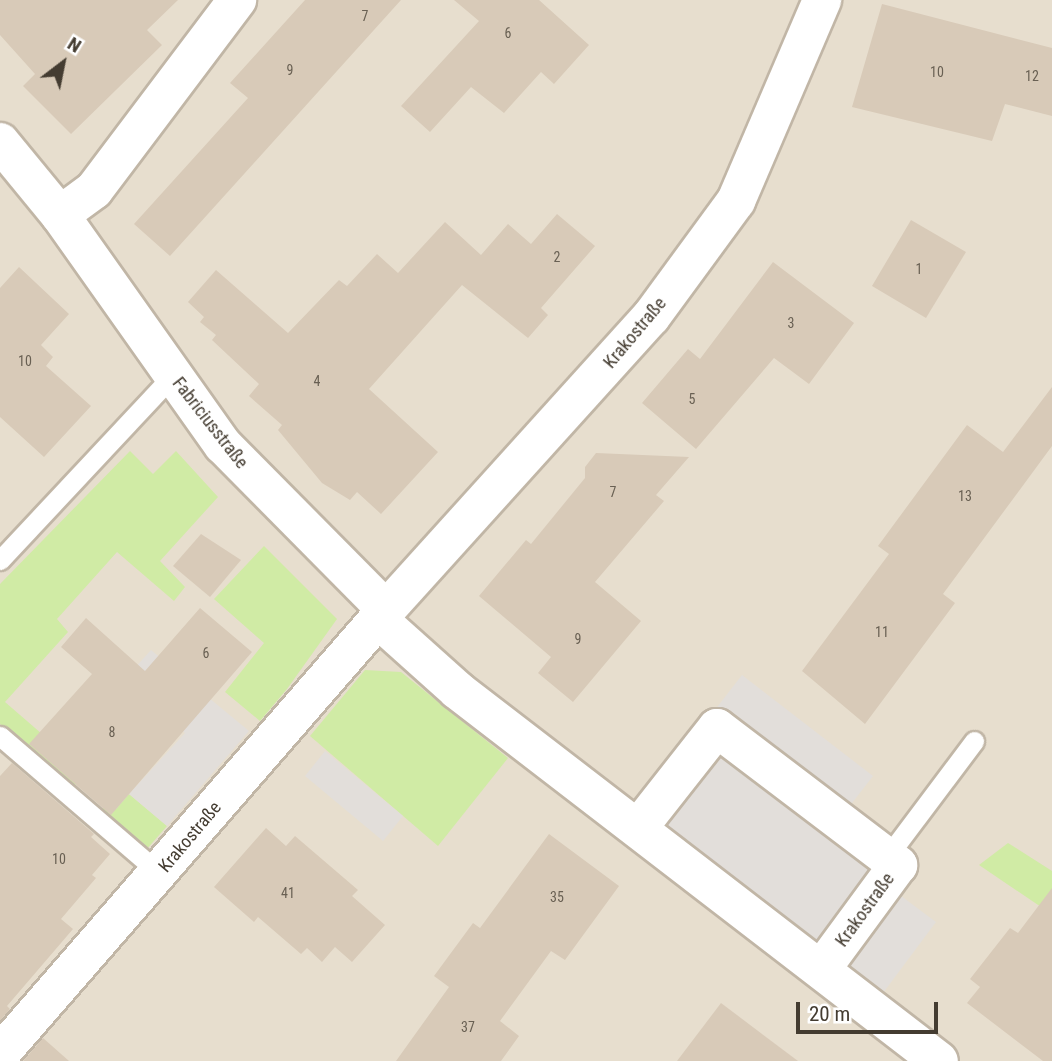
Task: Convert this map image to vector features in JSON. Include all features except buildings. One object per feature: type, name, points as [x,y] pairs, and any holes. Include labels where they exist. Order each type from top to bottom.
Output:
[{"type":"street","points":[[60,215],[94,190],[237,0]]},
{"type":"street","name":"Krakostraße","points":[[0,1054],[382,614],[651,317],[736,201],[822,0]]},
{"type":"street","name":"Fabriciusstraße","points":[[0,142],[60,215],[223,445],[382,614]]},
{"type":"street","points":[[382,614],[457,690],[639,827],[939,1061]]},
{"type":"street","name":"Krakostraße","points":[[639,827],[717,728],[887,856],[898,865],[821,970]]},
{"type":"lane","points":[[0,560],[173,376]]},
{"type":"lane","points":[[0,736],[159,873]]},
{"type":"lane","points":[[887,856],[974,741]]},
{"type":"shaded area","points":[[0,0],[1052,0],[1052,1061],[0,1061]]},
{"type":"shaded area","points":[[151,650],[249,731],[167,826],[129,794],[185,733],[124,680]]},
{"type":"shaded area","points":[[742,675],[873,776],[835,825],[704,724]]},
{"type":"shaded area","points":[[724,746],[881,868],[806,966],[648,843]]},
{"type":"shaded area","points":[[325,751],[403,816],[383,841],[305,776]]},
{"type":"shaded area","points":[[881,881],[936,922],[883,993],[827,953]]},
{"type":"green space","points":[[130,451],[153,474],[176,451],[218,497],[160,561],[185,587],[174,601],[117,552],[57,619],[68,632],[5,702],[86,772],[75,785],[101,808],[116,809],[129,794],[167,826],[146,850],[0,724],[0,584]]},
{"type":"green space","points":[[264,546],[337,619],[287,689],[260,721],[225,692],[264,643],[214,599]]},
{"type":"green space","points":[[365,670],[401,672],[508,758],[438,846],[310,736]]},
{"type":"green space","points":[[1008,843],[1052,871],[1052,897],[1044,909],[979,865]]}]
